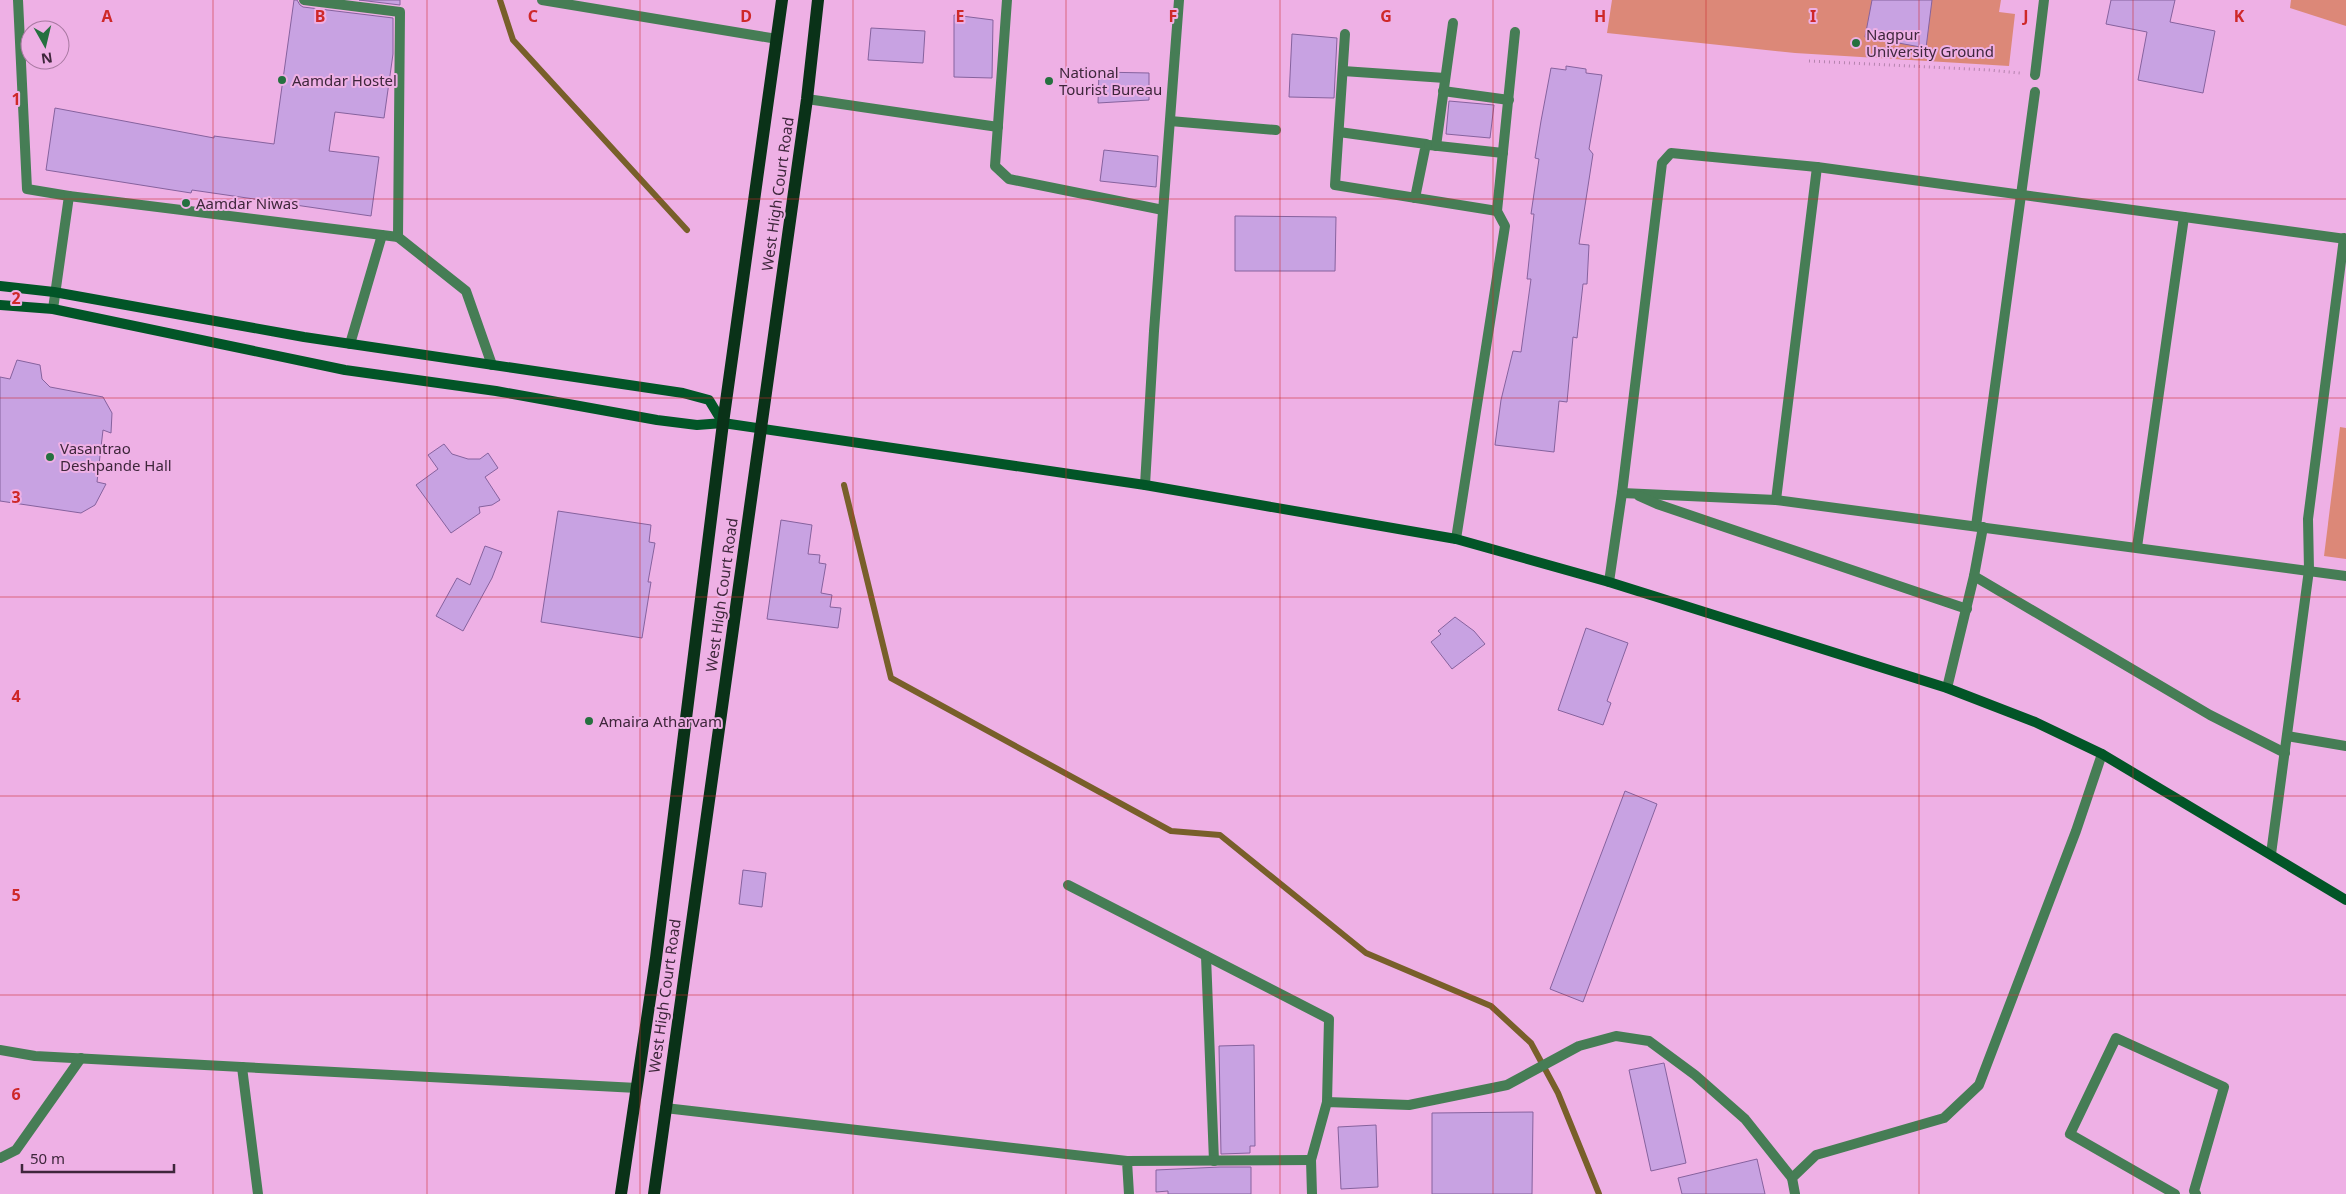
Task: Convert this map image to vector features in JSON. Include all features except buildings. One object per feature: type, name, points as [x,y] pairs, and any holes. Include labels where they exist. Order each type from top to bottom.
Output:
[{"type":"main road","name":"West High Court Road","points":[[621,1194],[656,958],[723,423],[782,0]]},
{"type":"main road","name":"West High Court Road","points":[[654,1194],[761,430],[818,0]]},
{"type":"main road","points":[[0,286],[54,292],[350,344],[684,393],[709,400],[723,423]]},
{"type":"main road","points":[[0,305],[53,309],[345,370],[496,391],[657,420],[697,425],[723,423],[1145,485],[1456,539],[1609,582],[1947,688],[2035,722],[2102,754],[2346,900]]},
{"type":"street","points":[[18,0],[27,189],[69,196],[398,237],[466,291],[492,365]]},
{"type":"street","points":[[304,0],[400,12],[398,237]]},
{"type":"street","points":[[542,0],[777,39]]},
{"type":"street","points":[[1007,0],[995,166],[1009,179],[1163,210]]},
{"type":"street","points":[[1145,485],[1179,0]]},
{"type":"street","points":[[2035,75],[2044,0]]},
{"type":"street","points":[[1415,198],[1431,145],[1443,91],[1453,23]]},
{"type":"street","points":[[1456,539],[1505,226],[1497,212],[1516,32]]},
{"type":"street","points":[[1345,34],[1335,185],[1497,212]]},
{"type":"street","points":[[1343,71],[1445,78]]},
{"type":"street","points":[[1443,91],[1509,100]]},
{"type":"street","points":[[1947,688],[1974,576],[2020,196],[2035,92]]},
{"type":"street","points":[[806,99],[998,127]]},
{"type":"street","points":[[1170,121],[1276,130]]},
{"type":"street","points":[[1339,132],[1503,154]]},
{"type":"street","points":[[1609,582],[1622,493],[1662,163],[1671,153],[1817,167],[2345,239],[2308,518],[2309,570],[2271,854]]},
{"type":"street","points":[[1776,500],[1817,167]]},
{"type":"street","points":[[53,309],[69,196]]},
{"type":"street","points":[[2137,547],[2184,217]]},
{"type":"street","points":[[350,344],[382,234]]},
{"type":"street","points":[[1622,493],[1776,500],[2346,576]]},
{"type":"street","points":[[1634,494],[1657,504],[1967,609]]},
{"type":"street","points":[[1974,576],[2210,715],[2285,752]]},
{"type":"street","points":[[2286,736],[2346,746]]},
{"type":"street","points":[[1792,1178],[1816,1155],[1944,1118],[1979,1086],[2076,831],[2102,754]]},
{"type":"street","points":[[1068,885],[1329,1019],[1327,1102],[1311,1160],[1312,1194]]},
{"type":"street","points":[[1206,956],[1214,1161]]},
{"type":"street","points":[[1327,1102],[1409,1105],[1507,1085],[1579,1046],[1616,1036],[1649,1041],[1695,1075],[1746,1119],[1792,1178],[1795,1194]]},
{"type":"street","points":[[2175,1194],[2070,1134],[2116,1038],[2224,1087],[2194,1191],[2196,1194]]},
{"type":"street","points":[[0,1050],[35,1056],[637,1088]]},
{"type":"street","points":[[0,1158],[16,1150],[81,1058]]},
{"type":"street","points":[[242,1067],[258,1194]]},
{"type":"street","points":[[665,1108],[1127,1161],[1311,1160]]},
{"type":"street","points":[[1127,1161],[1129,1194]]},
{"type":"path","points":[[1809,62],[1989,70],[2035,75]]},
{"type":"shaded area","name":"Nagpur University Ground","points":[[1612,0],[2001,0],[1999,12],[2015,14],[2009,66],[1795,53],[1607,33]]},
{"type":"shaded area","points":[[2291,0],[2346,0],[2346,26],[2290,8]]},
{"type":"shaded area","points":[[2340,427],[2346,428],[2346,559],[2324,556]]},
{"type":"waterway","points":[[500,0],[513,40],[687,230]]},
{"type":"waterway","points":[[844,485],[891,678],[1171,831],[1220,835],[1366,953],[1491,1006],[1531,1043],[1558,1093],[1599,1194]]},
{"type":"place","name":"Nagpur University Ground","points":[[1856,43]]},
{"type":"place","name":"Aamdar Hostel","points":[[282,80]]},
{"type":"place","name":"National Tourist Bureau","points":[[1049,81]]},
{"type":"place","name":"Aamdar Niwas","points":[[186,203]]},
{"type":"place","name":"Vasantrao Deshpande Hall","points":[[50,457]]},
{"type":"place","name":"Amaira Atharvam","points":[[589,721]]}]
